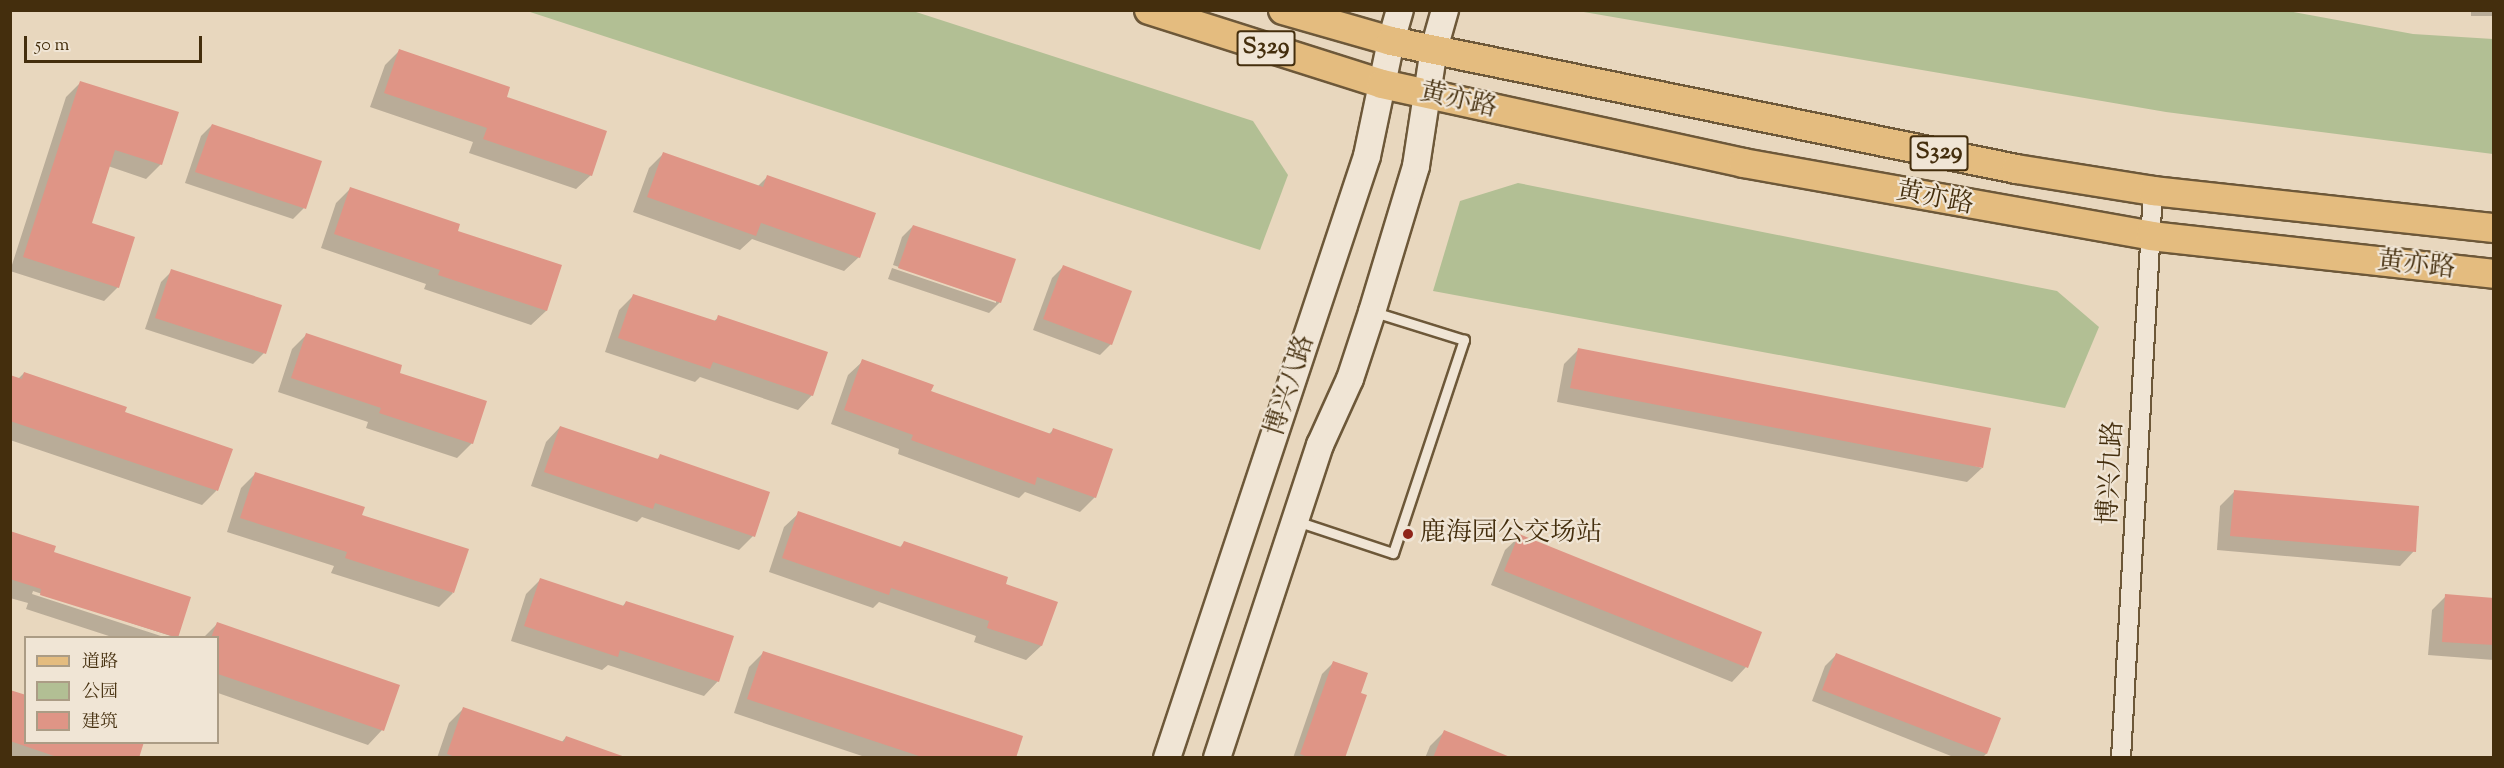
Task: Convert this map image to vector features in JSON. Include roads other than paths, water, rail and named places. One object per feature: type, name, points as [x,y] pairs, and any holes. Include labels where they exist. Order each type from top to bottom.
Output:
[{"type":"main road","name":"S329","points":[[1149,10],[1382,84]]},
{"type":"main road","name":"S329","points":[[1283,10],[1391,41]]},
{"type":"main road","name":"黄亦路","points":[[1391,41],[2016,169],[2153,191],[2493,228]]},
{"type":"main road","name":"黄亦路","points":[[1382,84],[1743,163],[2151,236],[2493,274]]},
{"type":"street","name":"博兴八路","points":[[1167,758],[1367,156],[1391,41],[1400,10]]},
{"type":"street","name":"博兴八路","points":[[1217,758],[1320,445],[1350,379],[1372,312],[1416,166],[1429,94],[1434,49],[1445,10]]},
{"type":"street","name":"博兴九路","points":[[2121,758],[2153,191]]},
{"type":"lane","points":[[1295,520],[1393,553],[1464,340],[1372,312]]},
{"type":"place","name":"鹿海园公交场站","points":[[1408,534]]}]
